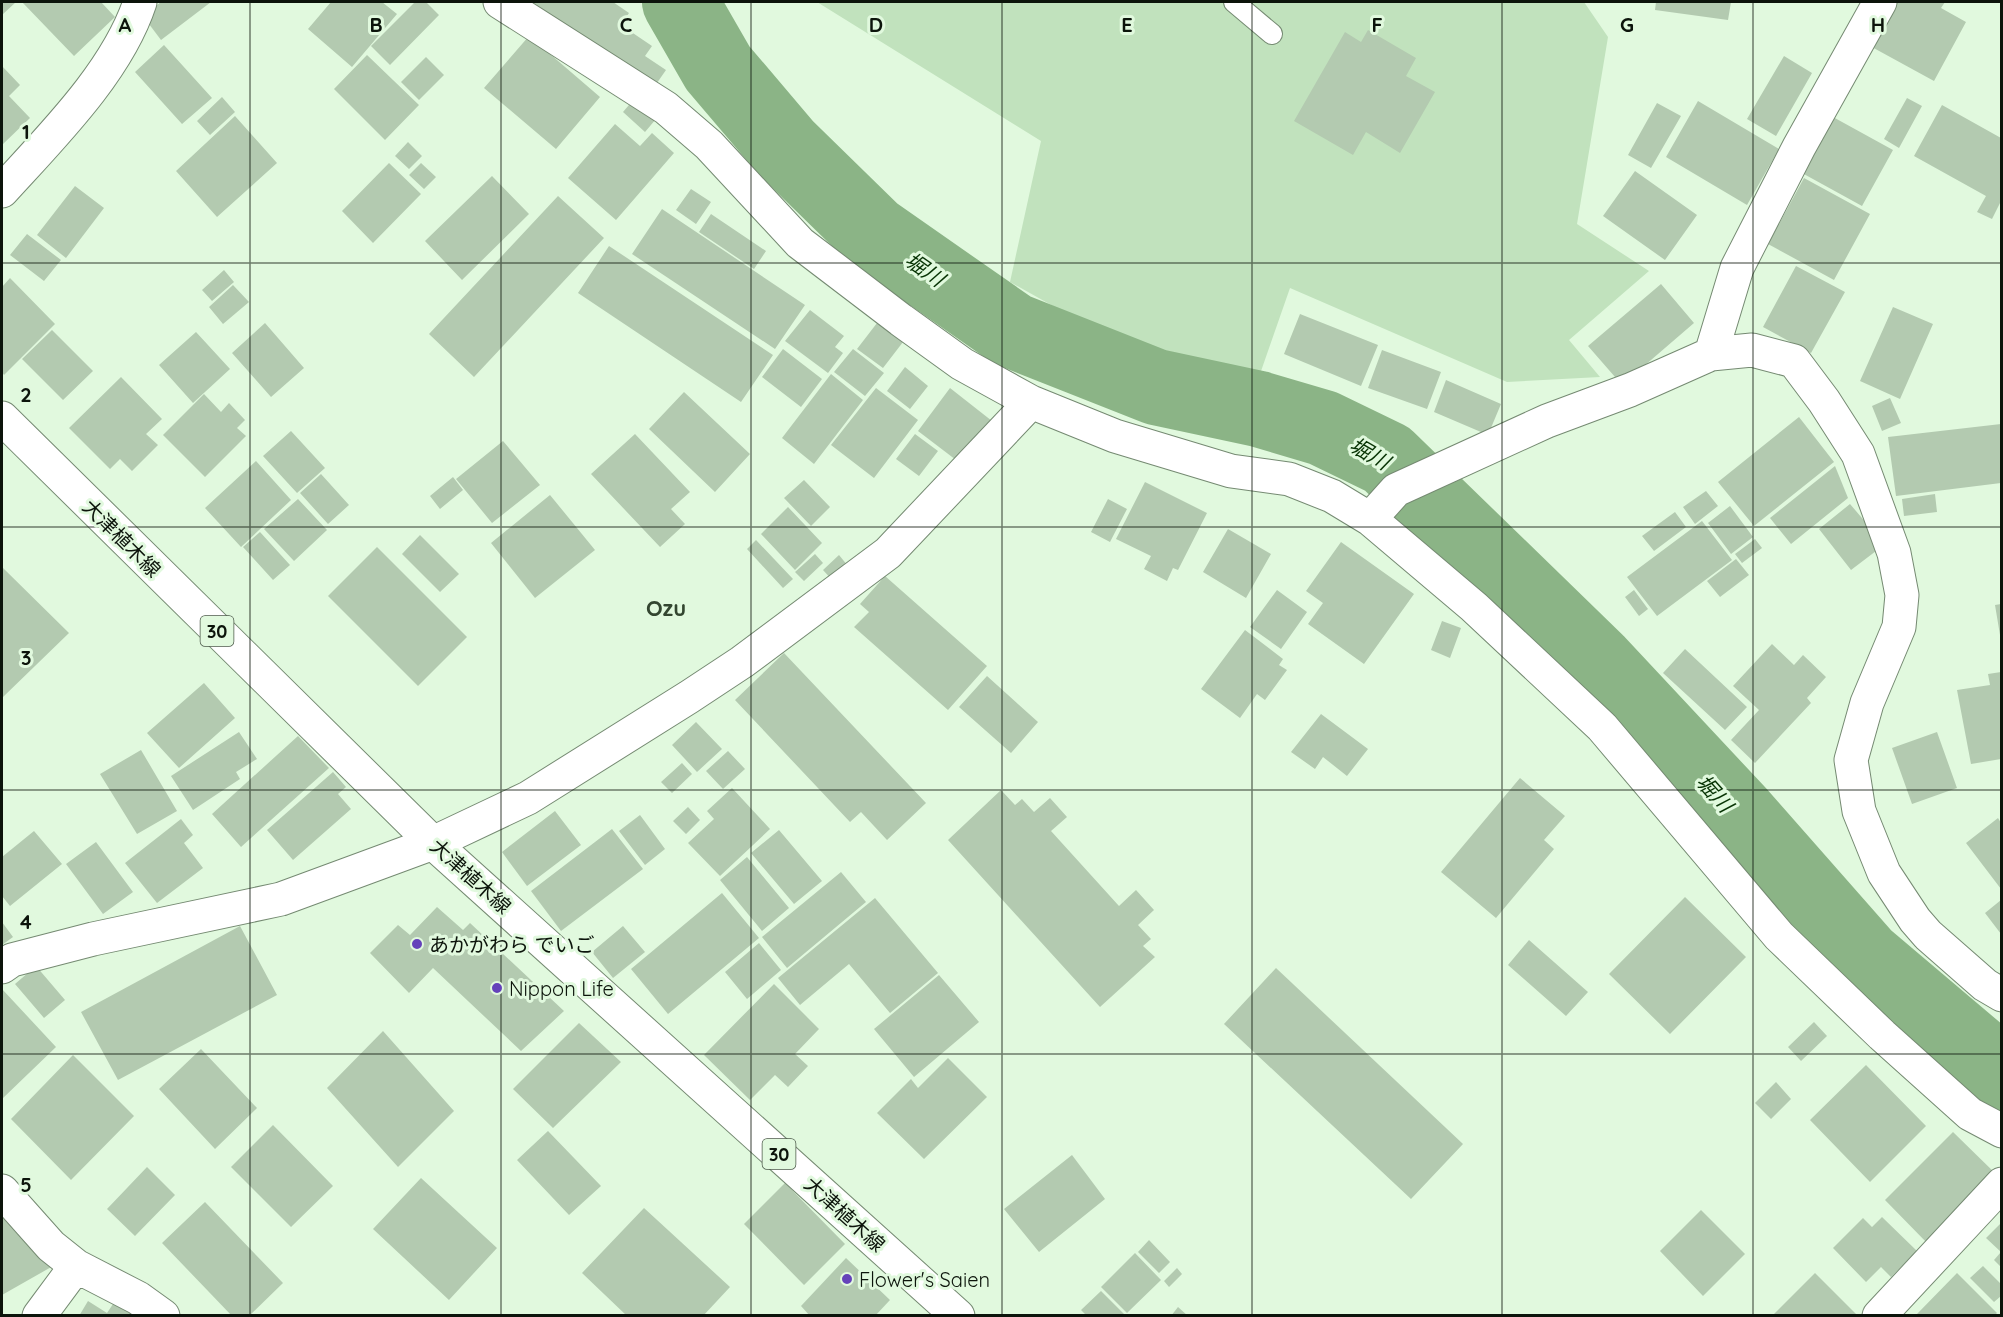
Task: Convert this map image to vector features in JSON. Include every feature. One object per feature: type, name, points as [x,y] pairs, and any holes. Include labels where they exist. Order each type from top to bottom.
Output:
[{"type":"street","points":[[2,191],[61,126],[102,75],[135,16],[140,2]]},
{"type":"street","points":[[500,2],[666,108],[709,145],[800,243],[962,364],[1031,402],[1115,436],[1221,467],[1289,479],[1332,496],[1370,519],[1474,607],[1602,727],[1779,936],[1882,1035],[1970,1114],[2001,1131]]},
{"type":"street","points":[[1711,354],[1737,268],[1799,147],[1880,2]]},
{"type":"street","points":[[1370,519],[1395,490],[1547,422],[1630,390],[1711,354],[1752,350],[1794,361],[1858,453],[1894,553],[1902,596],[1899,627],[1867,703],[1851,760],[1859,811],[1884,873],[1915,920],[1928,935],[1985,985],[2001,995]]},
{"type":"street","points":[[2,967],[12,960],[93,939],[281,898],[434,843],[528,798],[689,697],[751,655],[888,553],[1031,402]]},
{"type":"street","name":"大津植木線","points":[[2,418],[434,843],[958,1316]]},
{"type":"street","points":[[1879,1316],[2001,1184]]},
{"type":"street","points":[[2,1191],[51,1246],[76,1266],[138,1298],[163,1316]]},
{"type":"street","points":[[39,1316],[76,1266]]},
{"type":"lane","points":[[1234,2],[1272,34]]},
{"type":"green space","points":[[817,2],[1584,2],[1608,37],[1577,224],[1649,271],[1569,340],[1600,377],[1507,382],[1290,288],[1260,374],[1128,348],[1010,282],[1041,141]]},
{"type":"building","points":[[2,2],[16,2],[2,15]]},
{"type":"building","points":[[22,2],[101,2],[115,17],[74,56]]},
{"type":"building","points":[[161,2],[211,2],[161,40],[143,16]]},
{"type":"building","points":[[331,2],[382,2],[397,14],[352,67],[308,29]]},
{"type":"building","points":[[415,2],[426,2],[439,15],[390,65],[371,46]]},
{"type":"building","points":[[532,2],[613,2],[629,13],[621,25],[652,46],[645,56],[666,70],[650,93],[533,12],[537,5]]},
{"type":"building","points":[[1656,2],[1731,2],[1728,20],[1655,10]]},
{"type":"building","points":[[1895,2],[1945,2],[1941,8],[1966,22],[1934,81],[1870,46]]},
{"type":"building","points":[[1368,30],[1416,58],[1406,76],[1435,92],[1400,153],[1366,132],[1353,155],[1294,121],[1345,32],[1361,42]]},
{"type":"building","points":[[529,36],[600,97],[556,149],[484,88]]},
{"type":"building","points":[[164,45],[212,98],[182,124],[135,72]]},
{"type":"building","points":[[367,55],[419,105],[385,140],[334,89]]},
{"type":"building","points":[[1784,56],[1812,73],[1776,136],[1747,119]]},
{"type":"building","points":[[426,57],[444,75],[419,100],[401,82]]},
{"type":"building","points":[[2,66],[20,85],[9,96],[30,118],[2,145]]},
{"type":"building","points":[[222,97],[235,112],[210,135],[197,121]]},
{"type":"building","points":[[1907,98],[1922,106],[1899,148],[1884,139]]},
{"type":"building","points":[[634,99],[656,119],[645,132],[623,112]]},
{"type":"building","points":[[1698,101],[1779,149],[1747,205],[1666,157]]},
{"type":"building","points":[[1657,103],[1681,116],[1651,168],[1628,155]]},
{"type":"building","points":[[1942,105],[2001,138],[2001,201],[1992,219],[1977,212],[1986,196],[1914,156]]},
{"type":"building","points":[[235,116],[277,163],[217,217],[176,171]]},
{"type":"building","points":[[1833,117],[1893,150],[1862,206],[1802,173]]},
{"type":"building","points":[[615,124],[640,146],[652,133],[674,153],[616,220],[568,178]]},
{"type":"building","points":[[408,142],[422,156],[409,169],[395,156]]},
{"type":"building","points":[[389,163],[421,194],[373,243],[342,211]]},
{"type":"building","points":[[421,163],[436,177],[424,189],[409,175]]},
{"type":"building","points":[[1635,171],[1697,215],[1665,260],[1603,216]]},
{"type":"building","points":[[492,176],[529,214],[462,280],[425,241]]},
{"type":"building","points":[[1804,178],[1870,214],[1834,280],[1768,244]]},
{"type":"building","points":[[75,186],[104,208],[66,258],[37,235]]},
{"type":"building","points":[[691,189],[711,202],[696,224],[676,210]]},
{"type":"building","points":[[558,196],[604,238],[474,377],[429,334]]},
{"type":"building","points":[[662,209],[805,305],[775,349],[632,254]]},
{"type":"building","points":[[711,214],[766,251],[754,269],[699,232]]},
{"type":"building","points":[[27,234],[61,260],[44,281],[10,255]]},
{"type":"building","points":[[609,246],[773,355],[741,402],[578,293]]},
{"type":"building","points":[[1796,266],[1845,292],[1811,353],[1763,327]]},
{"type":"building","points":[[224,270],[234,282],[212,301],[202,290]]},
{"type":"building","points":[[10,278],[55,324],[4,375],[2,372],[2,287]]},
{"type":"building","points":[[1661,284],[1694,323],[1622,385],[1588,346]]},
{"type":"building","points":[[233,285],[249,302],[223,324],[209,307]]},
{"type":"building","points":[[1893,307],[1933,324],[1900,399],[1860,381]]},
{"type":"building","points":[[810,310],[844,336],[835,347],[843,353],[828,373],[785,341]]},
{"type":"building","points":[[1300,314],[1378,345],[1361,386],[1284,354]]},
{"type":"building","points":[[265,323],[304,368],[271,397],[232,353]]},
{"type":"building","points":[[877,323],[903,342],[883,368],[857,349]]},
{"type":"building","points":[[52,330],[93,371],[63,400],[22,359]]},
{"type":"building","points":[[196,332],[230,369],[193,403],[159,365]]},
{"type":"building","points":[[783,349],[822,379],[801,407],[762,377]]},
{"type":"building","points":[[853,349],[884,373],[865,396],[834,372]]},
{"type":"building","points":[[1382,350],[1441,372],[1427,409],[1368,388]]},
{"type":"building","points":[[905,367],[928,386],[910,409],[887,391]]},
{"type":"building","points":[[831,374],[863,400],[814,464],[782,438]]},
{"type":"building","points":[[121,377],[162,419],[146,434],[158,445],[132,471],[120,459],[110,469],[69,428]]},
{"type":"building","points":[[1446,380],[1501,404],[1488,435],[1434,412]]},
{"type":"building","points":[[876,388],[918,420],[874,478],[831,445]]},
{"type":"building","points":[[950,388],[992,421],[960,463],[918,431]]},
{"type":"building","points":[[684,392],[750,454],[715,492],[649,429]]},
{"type":"building","points":[[204,394],[221,412],[229,403],[245,420],[237,428],[246,436],[205,477],[163,435]]},
{"type":"building","points":[[1890,398],[1901,423],[1882,431],[1872,406]]},
{"type":"building","points":[[1799,417],[1834,462],[1754,526],[1718,482]]},
{"type":"building","points":[[2001,424],[2001,483],[1896,496],[1888,437]]},
{"type":"building","points":[[291,431],[325,468],[297,493],[263,456]]},
{"type":"building","points":[[635,434],[690,492],[671,509],[685,524],[660,547],[591,474]]},
{"type":"building","points":[[915,434],[938,451],[919,476],[896,459]]},
{"type":"building","points":[[503,441],[540,485],[492,523],[456,479]]},
{"type":"building","points":[[256,461],[291,500],[241,547],[205,508]]},
{"type":"building","points":[[1835,466],[1848,498],[1791,544],[1770,518]]},
{"type":"building","points":[[321,474],[349,505],[328,524],[300,493]]},
{"type":"building","points":[[453,477],[463,490],[440,509],[430,496]]},
{"type":"building","points":[[804,480],[830,507],[811,526],[784,498]]},
{"type":"building","points":[[1145,482],[1207,513],[1178,570],[1173,568],[1167,581],[1144,569],[1151,556],[1116,539]]},
{"type":"building","points":[[1706,491],[1718,506],[1695,524],[1683,507]]},
{"type":"building","points":[[1935,494],[1937,512],[1904,516],[1902,499]]},
{"type":"building","points":[[550,495],[595,550],[535,598],[491,543]]},
{"type":"building","points":[[298,499],[327,530],[294,561],[264,529]]},
{"type":"building","points":[[1108,499],[1127,509],[1110,542],[1091,532]]},
{"type":"building","points":[[1850,504],[1873,531],[1876,551],[1851,570],[1819,529]]},
{"type":"building","points":[[1730,506],[1753,537],[1731,554],[1708,523]]},
{"type":"building","points":[[788,507],[822,543],[795,570],[761,534]]},
{"type":"building","points":[[1675,512],[1686,527],[1654,551],[1642,536]]},
{"type":"building","points":[[1702,521],[1732,560],[1657,616],[1627,577]]},
{"type":"building","points":[[1228,529],[1271,554],[1246,598],[1203,572]]},
{"type":"building","points":[[260,532],[290,565],[273,580],[243,547]]},
{"type":"building","points":[[420,535],[459,574],[440,592],[402,554]]},
{"type":"building","points":[[1755,539],[1762,548],[1742,563],[1735,554]]},
{"type":"building","points":[[756,540],[793,579],[783,588],[747,549]]},
{"type":"building","points":[[1341,542],[1414,594],[1364,664],[1308,624],[1323,603],[1306,591]]},
{"type":"building","points":[[377,547],[467,637],[418,686],[328,596]]},
{"type":"building","points":[[815,554],[823,563],[804,581],[795,572]]},
{"type":"building","points":[[839,555],[848,566],[833,581],[823,570]]},
{"type":"building","points":[[1736,559],[1749,575],[1720,597],[1707,581]]},
{"type":"building","points":[[2,567],[69,633],[2,698]]},
{"type":"building","points":[[885,576],[987,666],[948,710],[854,627],[869,612],[860,604]]},
{"type":"building","points":[[1277,590],[1307,612],[1281,649],[1250,627]]},
{"type":"building","points":[[1634,590],[1648,609],[1639,616],[1625,597]]},
{"type":"building","points":[[2001,604],[2001,635],[2000,635],[1995,605]]},
{"type":"building","points":[[1442,621],[1461,628],[1450,658],[1431,650]]},
{"type":"building","points":[[1245,630],[1283,659],[1279,665],[1287,670],[1265,700],[1257,694],[1240,718],[1201,689]]},
{"type":"building","points":[[1772,644],[1794,665],[1803,655],[1826,677],[1807,698],[1811,703],[1755,763],[1731,740],[1759,710],[1733,686]]},
{"type":"building","points":[[1685,649],[1747,707],[1725,730],[1663,673]]},
{"type":"building","points":[[784,653],[926,803],[887,840],[861,812],[850,822],[735,700]]},
{"type":"building","points":[[2001,672],[2001,759],[1971,764],[1957,690],[1990,685],[1988,674]]},
{"type":"building","points":[[987,676],[1038,722],[1011,753],[959,707]]},
{"type":"building","points":[[204,683],[235,718],[179,768],[147,733]]},
{"type":"building","points":[[1321,714],[1368,749],[1347,776],[1323,757],[1315,769],[1291,752]]},
{"type":"building","points":[[696,722],[722,749],[697,772],[672,745]]},
{"type":"building","points":[[239,732],[257,759],[236,772],[240,779],[193,810],[171,776]]},
{"type":"building","points":[[1937,732],[1957,788],[1912,804],[1892,748]]},
{"type":"building","points":[[298,736],[329,768],[241,847],[212,814]]},
{"type":"building","points":[[141,750],[177,811],[137,834],[100,774]]},
{"type":"building","points":[[728,751],[745,769],[723,789],[706,771]]},
{"type":"building","points":[[682,763],[692,774],[672,793],[661,782]]},
{"type":"building","points":[[333,772],[346,787],[338,794],[351,809],[293,860],[267,830]]},
{"type":"building","points":[[1520,778],[1565,816],[1544,840],[1554,849],[1496,918],[1441,872]]},
{"type":"building","points":[[732,788],[770,829],[720,876],[688,843],[714,819],[707,811]]},
{"type":"building","points":[[1001,790],[1015,805],[1022,799],[1034,812],[1050,798],[1067,817],[1051,831],[1119,906],[1136,890],[1154,910],[1138,925],[1151,939],[1143,946],[1155,957],[1100,1007],[948,840]]},
{"type":"building","points":[[688,807],[700,820],[686,834],[673,821]]},
{"type":"building","points":[[555,811],[581,845],[527,886],[502,852]]},
{"type":"building","points":[[640,815],[665,849],[645,865],[619,831]]},
{"type":"building","points":[[1998,818],[2001,823],[2001,889],[1966,843]]},
{"type":"building","points":[[181,819],[193,835],[184,843],[203,868],[157,903],[125,863]]},
{"type":"building","points":[[612,829],[643,869],[561,931],[531,891]]},
{"type":"building","points":[[779,830],[822,881],[794,904],[751,853]]},
{"type":"building","points":[[34,831],[62,864],[10,906],[2,896],[2,857]]},
{"type":"building","points":[[96,842],[133,892],[103,914],[66,864]]},
{"type":"building","points":[[747,857],[789,908],[762,931],[720,880]]},
{"type":"building","points":[[841,872],[866,902],[787,968],[762,937]]},
{"type":"building","points":[[722,893],[759,938],[668,1014],[631,969]]},
{"type":"building","points":[[1685,897],[1746,957],[1670,1034],[1609,974]]},
{"type":"building","points":[[875,898],[938,973],[890,1013],[849,964],[800,1005],[778,978]]},
{"type":"building","points":[[2001,900],[2001,934],[1985,913]]},
{"type":"building","name":"Nippon Life","points":[[437,907],[463,930],[470,923],[564,1011],[521,1051],[433,968],[409,993],[370,953],[398,925],[410,935]]},
{"type":"building","points":[[2,922],[13,937],[2,945]]},
{"type":"building","points":[[240,926],[277,995],[118,1080],[81,1012]]},
{"type":"building","points":[[623,926],[645,952],[613,978],[592,952]]},
{"type":"building","points":[[1529,940],[1588,992],[1566,1016],[1508,965]]},
{"type":"building","points":[[759,943],[781,970],[747,999],[725,972]]},
{"type":"building","points":[[36,966],[65,1000],[44,1018],[15,984]]},
{"type":"building","points":[[1276,968],[1463,1144],[1411,1199],[1224,1024]]},
{"type":"building","points":[[939,975],[979,1022],[914,1077],[874,1029]]},
{"type":"building","points":[[774,984],[819,1029],[795,1054],[808,1066],[788,1087],[775,1075],[750,1100],[704,1055]]},
{"type":"building","points":[[2,989],[56,1047],[2,1099]]},
{"type":"building","points":[[1814,1022],[1827,1036],[1801,1061],[1788,1047]]},
{"type":"building","points":[[579,1023],[621,1062],[553,1128],[513,1089]]},
{"type":"building","points":[[383,1031],[454,1111],[398,1167],[327,1088]]},
{"type":"building","points":[[201,1049],[257,1108],[215,1149],[159,1089]]},
{"type":"building","points":[[73,1055],[134,1116],[71,1180],[11,1119]]},
{"type":"building","points":[[948,1058],[987,1097],[924,1159],[877,1113],[911,1079],[918,1088]]},
{"type":"building","points":[[1866,1065],[1926,1126],[1870,1182],[1810,1120]]},
{"type":"building","points":[[1776,1082],[1791,1099],[1771,1119],[1755,1103]]},
{"type":"building","points":[[273,1125],[333,1186],[291,1227],[231,1167]]},
{"type":"building","points":[[548,1131],[601,1186],[569,1215],[517,1160]]},
{"type":"building","points":[[1953,1132],[1998,1176],[1929,1245],[1885,1200]]},
{"type":"building","points":[[1072,1155],[1105,1199],[1039,1252],[1004,1209]]},
{"type":"building","points":[[147,1167],[175,1195],[135,1236],[107,1209]]},
{"type":"building","points":[[421,1178],[497,1248],[449,1300],[373,1229]]},
{"type":"building","points":[[785,1183],[845,1244],[804,1285],[744,1224]]},
{"type":"building","points":[[205,1202],[283,1283],[249,1316],[232,1316],[162,1243]]},
{"type":"building","points":[[644,1208],[730,1287],[703,1316],[627,1316],[582,1273]]},
{"type":"building","points":[[2,1210],[53,1266],[2,1295]]},
{"type":"building","points":[[1701,1210],[1745,1254],[1703,1296],[1660,1251]]},
{"type":"building","points":[[1882,1217],[1917,1251],[1891,1277],[1881,1267],[1866,1282],[1833,1248],[1863,1218],[1872,1227]]},
{"type":"building","points":[[2001,1223],[2001,1252],[1986,1238]]},
{"type":"building","points":[[1149,1240],[1170,1262],[1159,1273],[1138,1252]]},
{"type":"building","points":[[2001,1252],[2001,1267],[1994,1260]]},
{"type":"building","points":[[1135,1253],[1161,1280],[1127,1313],[1101,1287]]},
{"type":"building","name":"Flower's Saien","points":[[846,1258],[890,1300],[875,1316],[810,1316],[801,1306]]},
{"type":"building","points":[[1983,1266],[2001,1284],[2001,1296],[1994,1302],[1970,1278]]},
{"type":"building","points":[[1177,1268],[1182,1274],[1169,1287],[1164,1281]]},
{"type":"building","points":[[1815,1273],[1858,1316],[1772,1316]]},
{"type":"building","points":[[1957,1273],[1997,1313],[1994,1316],[1919,1316],[1917,1314]]},
{"type":"building","points":[[1101,1291],[1126,1316],[1087,1316],[1081,1310]]},
{"type":"building","points":[[119,1295],[152,1316],[79,1316],[88,1301],[107,1313]]},
{"type":"building","points":[[1178,1307],[1188,1316],[1171,1316]]},
{"type":"waterway","name":"堀川","points":[[680,2],[718,68],[786,148],[873,233],[1012,330],[1156,387],[1259,409],[1323,428],[1387,459],[1596,662],[1740,816],[1865,958],[2002,1074]]},
{"type":"place","name":"あかがわら でいご","points":[[417,944]]},
{"type":"place","name":"Nippon Life","points":[[497,988]]},
{"type":"place","name":"Flower's Saien","points":[[847,1279]]},
{"type":"district","name":"Ozu","points":[[666,608]]}]
